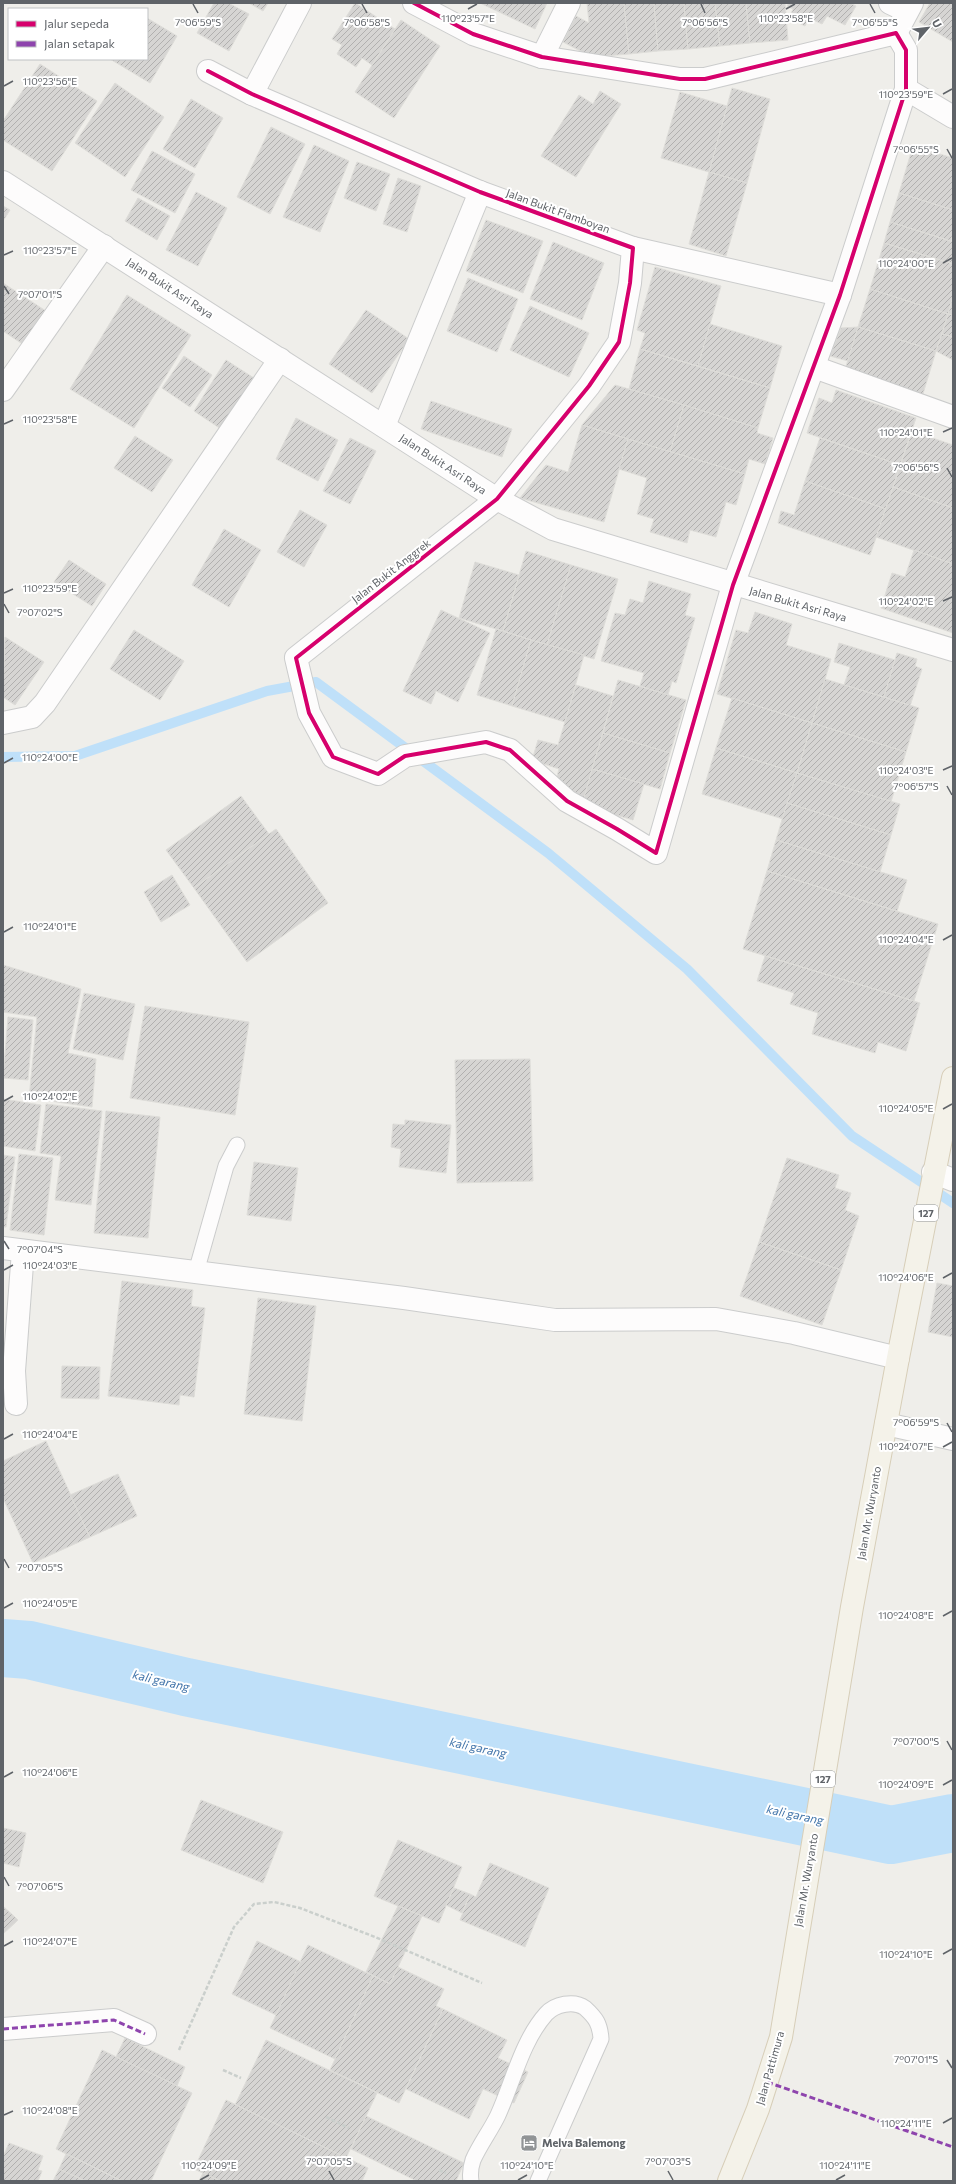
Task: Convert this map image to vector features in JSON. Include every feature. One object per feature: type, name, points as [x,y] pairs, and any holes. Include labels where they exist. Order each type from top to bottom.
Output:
[{"type":"main road","name":"Jalan Mr. Wuryanto","points":[[794,1950],[852,1607],[898,1358],[920,1253],[943,1176],[953,1078]]},
{"type":"main road","name":"Jalan Pattimura","points":[[729,2181],[758,2109],[781,2037],[794,1950]]},
{"type":"street","points":[[252,94],[300,3]]},
{"type":"street","points":[[414,3],[473,34],[542,58],[680,80],[705,79],[896,33]]},
{"type":"street","points":[[542,58],[569,3]]},
{"type":"street","points":[[733,585],[840,295],[906,89],[906,50],[896,33],[903,6]]},
{"type":"street","name":"Jalan Bukit Flamboyan","points":[[208,71],[252,94],[480,192],[633,248],[840,295]]},
{"type":"street","points":[[906,89],[953,117]]},
{"type":"street","name":"Jalan Bukit Asri Raya","points":[[3,182],[497,499],[554,529],[733,585],[953,650]]},
{"type":"street","points":[[384,426],[480,192]]},
{"type":"street","points":[[3,390],[104,246]]},
{"type":"street","points":[[497,499],[589,386],[619,342],[630,282],[633,248]]},
{"type":"street","points":[[3,724],[32,717],[45,703],[280,359]]},
{"type":"street","points":[[814,367],[953,417]]},
{"type":"street","name":"Jalan Bukit Anggrek","points":[[497,499],[296,658],[309,713],[333,757],[378,774],[405,756],[486,742],[510,750],[567,801],[617,828],[656,853],[733,585]]},
{"type":"street","points":[[16,1404],[14,1371],[13,1249],[404,1298],[555,1320],[716,1319],[794,1333],[898,1358]]},
{"type":"street","points":[[886,1424],[953,1439]]},
{"type":"street","points":[[3,2028],[114,2020],[145,2034]]},
{"type":"lane","points":[[196,1272],[226,1166],[237,1145]]},
{"type":"lane","points":[[471,2181],[473,2161],[497,2116],[528,2042],[547,2013],[559,2005],[570,2004],[581,2006],[596,2018],[600,2026],[601,2039],[538,2181]]},
{"type":"path","points":[[179,2050],[234,1926],[254,1904],[274,1902],[300,1908],[375,1937],[482,1983]]},
{"type":"path","points":[[223,2070],[242,2078]]},
{"type":"path","points":[[326,2117],[349,2128]]},
{"type":"building","points":[[214,3],[228,3],[249,14],[229,51],[197,33]]},
{"type":"building","points":[[249,3],[268,3],[263,11]]},
{"type":"building","points":[[355,3],[395,29],[372,65],[362,58],[356,67],[337,54],[342,45],[332,39]]},
{"type":"building","points":[[480,3],[547,3],[535,29]]},
{"type":"building","points":[[587,3],[624,3],[629,54],[592,57],[563,42],[576,16],[589,23]]},
{"type":"building","points":[[624,3],[654,3],[658,51],[629,54]]},
{"type":"building","points":[[654,3],[684,3],[688,49],[658,51]]},
{"type":"building","points":[[684,3],[715,3],[720,46],[688,49]]},
{"type":"building","points":[[715,3],[746,3],[750,43],[720,46]]},
{"type":"building","points":[[746,3],[785,3],[788,40],[750,43]]},
{"type":"building","points":[[789,3],[850,3],[856,6],[845,25],[827,16],[822,24],[809,18],[805,26],[789,18],[793,9],[787,6]]},
{"type":"building","points":[[930,3],[953,3],[953,42],[919,22]]},
{"type":"building","points":[[148,19],[177,36],[150,83],[112,60],[148,60]]},
{"type":"building","points":[[401,20],[440,46],[394,118],[355,92]]},
{"type":"building","points":[[40,64],[97,101],[52,171],[3,140],[3,121]]},
{"type":"building","points":[[115,83],[164,117],[125,177],[75,143]]},
{"type":"building","points":[[732,88],[770,99],[747,183],[709,172]]},
{"type":"building","points":[[600,91],[621,104],[576,177],[541,156],[579,95],[593,104]]},
{"type":"building","points":[[680,92],[727,106],[709,172],[661,158]]},
{"type":"building","points":[[191,99],[223,118],[195,168],[163,149]]},
{"type":"building","points":[[271,127],[305,144],[270,214],[237,197]]},
{"type":"building","points":[[314,145],[349,161],[320,232],[283,217]]},
{"type":"building","points":[[913,146],[953,158],[953,210],[899,193]]},
{"type":"building","points":[[152,151],[195,174],[175,213],[131,190]]},
{"type":"building","points":[[357,162],[390,174],[376,211],[344,198]]},
{"type":"building","points":[[709,172],[747,183],[726,256],[689,244]]},
{"type":"building","points":[[398,178],[421,186],[407,232],[383,224]]},
{"type":"building","points":[[196,192],[227,208],[198,266],[166,250]]},
{"type":"building","points":[[899,193],[953,210],[953,233],[951,241],[890,222]]},
{"type":"building","points":[[138,198],[170,216],[157,240],[125,221]]},
{"type":"building","points":[[3,206],[10,210],[3,221]]},
{"type":"building","points":[[486,220],[543,241],[523,293],[466,271]]},
{"type":"building","points":[[890,222],[953,242],[953,264],[884,243]]},
{"type":"building","points":[[553,242],[604,263],[582,320],[530,299]]},
{"type":"building","points":[[884,243],[953,264],[953,296],[948,314],[870,289]]},
{"type":"building","points":[[655,267],[721,286],[698,366],[640,349],[645,333],[637,330]]},
{"type":"building","points":[[468,278],[518,299],[497,352],[447,331]]},
{"type":"building","points":[[3,283],[49,313],[27,347],[3,331]]},
{"type":"building","points":[[870,289],[948,314],[936,351],[858,327]]},
{"type":"building","points":[[127,295],[191,335],[134,428],[70,389]]},
{"type":"building","points":[[953,296],[953,315],[948,314]]},
{"type":"building","points":[[530,306],[589,333],[569,377],[510,350]]},
{"type":"building","points":[[366,310],[409,339],[372,393],[329,364]]},
{"type":"building","points":[[948,314],[953,315],[953,337],[942,334]]},
{"type":"building","points":[[710,324],[782,346],[770,388],[698,366]]},
{"type":"building","points":[[858,327],[848,361],[830,356],[841,328]]},
{"type":"building","points":[[858,327],[936,351],[922,397],[844,373]]},
{"type":"building","points":[[942,334],[953,337],[953,360],[936,351]]},
{"type":"building","points":[[640,349],[770,388],[758,428],[629,389]]},
{"type":"building","points":[[184,356],[212,375],[190,407],[162,388]]},
{"type":"building","points":[[226,360],[257,380],[224,431],[194,411]]},
{"type":"building","points":[[615,385],[684,405],[670,452],[582,425]]},
{"type":"building","points":[[836,390],[916,418],[900,465],[807,433],[819,398],[832,403]]},
{"type":"building","points":[[431,401],[512,429],[502,457],[421,429]]},
{"type":"building","points":[[684,405],[758,428],[757,433],[773,438],[765,464],[749,459],[745,474],[670,452]]},
{"type":"building","points":[[296,418],[338,440],[318,481],[276,459]]},
{"type":"building","points":[[582,425],[628,439],[604,522],[520,498],[546,465],[568,472]]},
{"type":"building","points":[[912,431],[953,445],[953,508],[893,487]]},
{"type":"building","points":[[135,436],[173,460],[152,492],[114,468]]},
{"type":"building","points":[[350,438],[376,451],[350,504],[323,491]]},
{"type":"building","points":[[820,438],[900,465],[886,509],[805,481]]},
{"type":"building","points":[[628,439],[745,474],[736,505],[726,502],[716,537],[690,530],[687,543],[650,532],[654,519],[637,514],[647,478],[619,469]]},
{"type":"building","points":[[805,481],[886,509],[870,555],[778,523],[781,511],[794,515]]},
{"type":"building","points":[[893,487],[953,508],[953,564],[876,537]]},
{"type":"building","points":[[300,510],[327,525],[304,567],[277,552]]},
{"type":"building","points":[[224,529],[261,550],[229,607],[192,585]]},
{"type":"building","points":[[914,550],[953,564],[953,633],[881,608],[892,573],[905,577]]},
{"type":"building","points":[[526,551],[571,565],[547,645],[503,631]]},
{"type":"building","points":[[69,560],[106,584],[92,606],[54,582]]},
{"type":"building","points":[[475,562],[519,575],[503,631],[459,618]]},
{"type":"building","points":[[571,565],[618,579],[594,659],[547,645]]},
{"type":"building","points":[[649,581],[691,594],[685,615],[695,618],[676,683],[672,681],[668,695],[640,686],[644,673],[601,661],[615,613],[625,615],[630,599],[643,603]]},
{"type":"building","points":[[441,610],[490,633],[458,702],[436,691],[431,704],[403,691]]},
{"type":"building","points":[[755,612],[792,624],[786,645],[831,659],[812,723],[717,694],[736,630],[748,633]]},
{"type":"building","points":[[496,629],[531,640],[512,706],[477,695]]},
{"type":"building","points":[[134,630],[184,661],[160,700],[110,669]]},
{"type":"building","points":[[5,637],[44,662],[15,705],[3,697]]},
{"type":"building","points":[[531,640],[584,655],[565,722],[512,706]]},
{"type":"building","points":[[839,643],[895,660],[884,697],[844,685],[850,667],[834,662]]},
{"type":"building","points":[[897,653],[917,659],[915,666],[922,669],[910,706],[884,697]]},
{"type":"building","points":[[825,679],[919,708],[906,752],[812,723]]},
{"type":"building","points":[[618,680],[686,700],[670,753],[603,733]]},
{"type":"building","points":[[576,685],[613,696],[584,799],[556,780],[559,769],[532,760],[538,740],[558,745]]},
{"type":"building","points":[[732,698],[812,723],[797,773],[716,748]]},
{"type":"building","points":[[812,723],[906,752],[891,802],[797,773]]},
{"type":"building","points":[[603,733],[670,753],[660,789],[592,769]]},
{"type":"building","points":[[716,748],[797,773],[783,819],[702,794]]},
{"type":"building","points":[[592,769],[644,784],[633,820],[582,805]]},
{"type":"building","points":[[797,773],[900,804],[891,835],[787,803]]},
{"type":"building","points":[[241,796],[269,834],[194,888],[166,850]]},
{"type":"building","points":[[787,803],[891,835],[880,872],[776,840]]},
{"type":"building","points":[[276,829],[328,903],[247,962],[194,888]]},
{"type":"building","points":[[776,840],[907,880],[897,911],[767,871]]},
{"type":"building","points":[[767,871],[938,924],[914,1001],[743,949]]},
{"type":"building","points":[[172,875],[190,905],[161,922],[144,892]]},
{"type":"building","points":[[765,956],[920,1003],[906,1051],[878,1042],[875,1053],[812,1034],[818,1013],[790,1004],[794,993],[757,981]]},
{"type":"building","points":[[3,965],[81,989],[68,1053],[96,1059],[92,1107],[29,1098],[37,1017],[3,1012]]},
{"type":"building","points":[[84,993],[135,1004],[123,1060],[73,1049]]},
{"type":"building","points":[[145,1006],[249,1022],[235,1115],[130,1098]]},
{"type":"building","points":[[8,1017],[33,1020],[28,1080],[3,1078]]},
{"type":"building","points":[[530,1059],[533,1181],[457,1183],[455,1060]]},
{"type":"building","points":[[3,1099],[41,1105],[35,1151],[3,1146]]},
{"type":"building","points":[[46,1104],[102,1111],[91,1205],[55,1200],[61,1156],[40,1153]]},
{"type":"building","points":[[106,1111],[160,1117],[148,1238],[94,1233]]},
{"type":"building","points":[[405,1120],[451,1125],[446,1173],[399,1167],[401,1149],[391,1147],[393,1124],[405,1125]]},
{"type":"building","points":[[19,1154],[53,1158],[44,1235],[10,1230]]},
{"type":"building","points":[[3,1155],[15,1157],[6,1227],[3,1227]]},
{"type":"building","points":[[787,1158],[839,1175],[835,1188],[851,1193],[845,1210],[859,1216],[841,1270],[759,1242]]},
{"type":"building","points":[[254,1162],[298,1168],[291,1221],[247,1215]]},
{"type":"building","points":[[759,1242],[841,1270],[822,1325],[740,1296]]},
{"type":"building","points":[[122,1281],[193,1290],[191,1306],[205,1308],[194,1397],[180,1395],[179,1405],[108,1396]]},
{"type":"building","points":[[937,1283],[953,1286],[953,1337],[928,1332]]},
{"type":"building","points":[[258,1298],[316,1306],[302,1421],[244,1414]]},
{"type":"building","points":[[62,1366],[100,1367],[99,1399],[61,1398]]},
{"type":"building","points":[[46,1441],[90,1537],[33,1563],[3,1498],[3,1461]]},
{"type":"building","points":[[118,1474],[137,1516],[90,1537],[70,1495]]},
{"type":"building","points":[[201,1800],[283,1832],[263,1883],[181,1850]]},
{"type":"building","points":[[3,1828],[26,1833],[19,1867],[3,1863]]},
{"type":"building","points":[[398,1840],[462,1867],[439,1923],[374,1896]]},
{"type":"building","points":[[490,1863],[549,1888],[525,1947],[460,1920],[470,1894],[476,1897]]},
{"type":"building","points":[[454,1888],[470,1894],[462,1913],[446,1905]]},
{"type":"building","points":[[3,1906],[18,1920],[3,1934]]},
{"type":"building","points":[[398,1906],[422,1916],[390,1984],[366,1972]]},
{"type":"building","points":[[257,1941],[301,1962],[276,2015],[232,1994]]},
{"type":"building","points":[[308,1945],[373,1976],[335,2059],[270,2028]]},
{"type":"building","points":[[398,1967],[444,1989],[436,2006],[443,2009],[399,2103],[330,2070],[373,1976],[390,1984]]},
{"type":"building","points":[[443,2009],[507,2040],[498,2058],[528,2072],[514,2103],[483,2089],[469,2119],[406,2089]]},
{"type":"building","points":[[125,2038],[185,2067],[177,2086],[116,2057]]},
{"type":"building","points":[[266,2040],[377,2093],[346,2158],[235,2105]]},
{"type":"building","points":[[102,2050],[192,2093],[151,2181],[122,2181],[56,2149]]},
{"type":"building","points":[[226,2100],[368,2168],[362,2181],[220,2181],[194,2169]]},
{"type":"building","points":[[366,2116],[464,2163],[456,2181],[417,2181],[351,2149]]},
{"type":"building","points":[[9,2143],[43,2156],[38,2170],[42,2171],[38,2181],[3,2181],[3,2157]]},
{"type":"building","points":[[66,2154],[122,2181],[85,2181],[59,2169]]},
{"type":"building","points":[[59,2169],[85,2181],[53,2181]]},
{"type":"building","points":[[203,2173],[220,2181],[199,2181]]},
{"type":"waterway","points":[[3,757],[75,756],[267,691],[316,682],[548,853],[687,969],[852,1136],[953,1203]]},
{"type":"waterway","name":"kali garang","points":[[3,1648],[29,1650],[186,1687],[891,1835],[953,1823]]},
{"type":"marked path","points":[[3,2029],[114,2020],[145,2034]]},
{"type":"marked path","points":[[767,2082],[953,2147]]},
{"type":"cycle path","points":[[208,71],[252,94],[480,192],[633,248],[630,283],[619,342],[589,386],[497,499],[296,658],[309,713],[333,757],[378,774],[405,756],[486,742],[510,750],[567,801],[656,853],[733,585],[840,295],[906,89],[906,50],[896,33],[705,79],[680,79],[542,57],[473,34],[414,3]]},
{"type":"place","name":"Melva Balemong","points":[[529,2143]]}]
